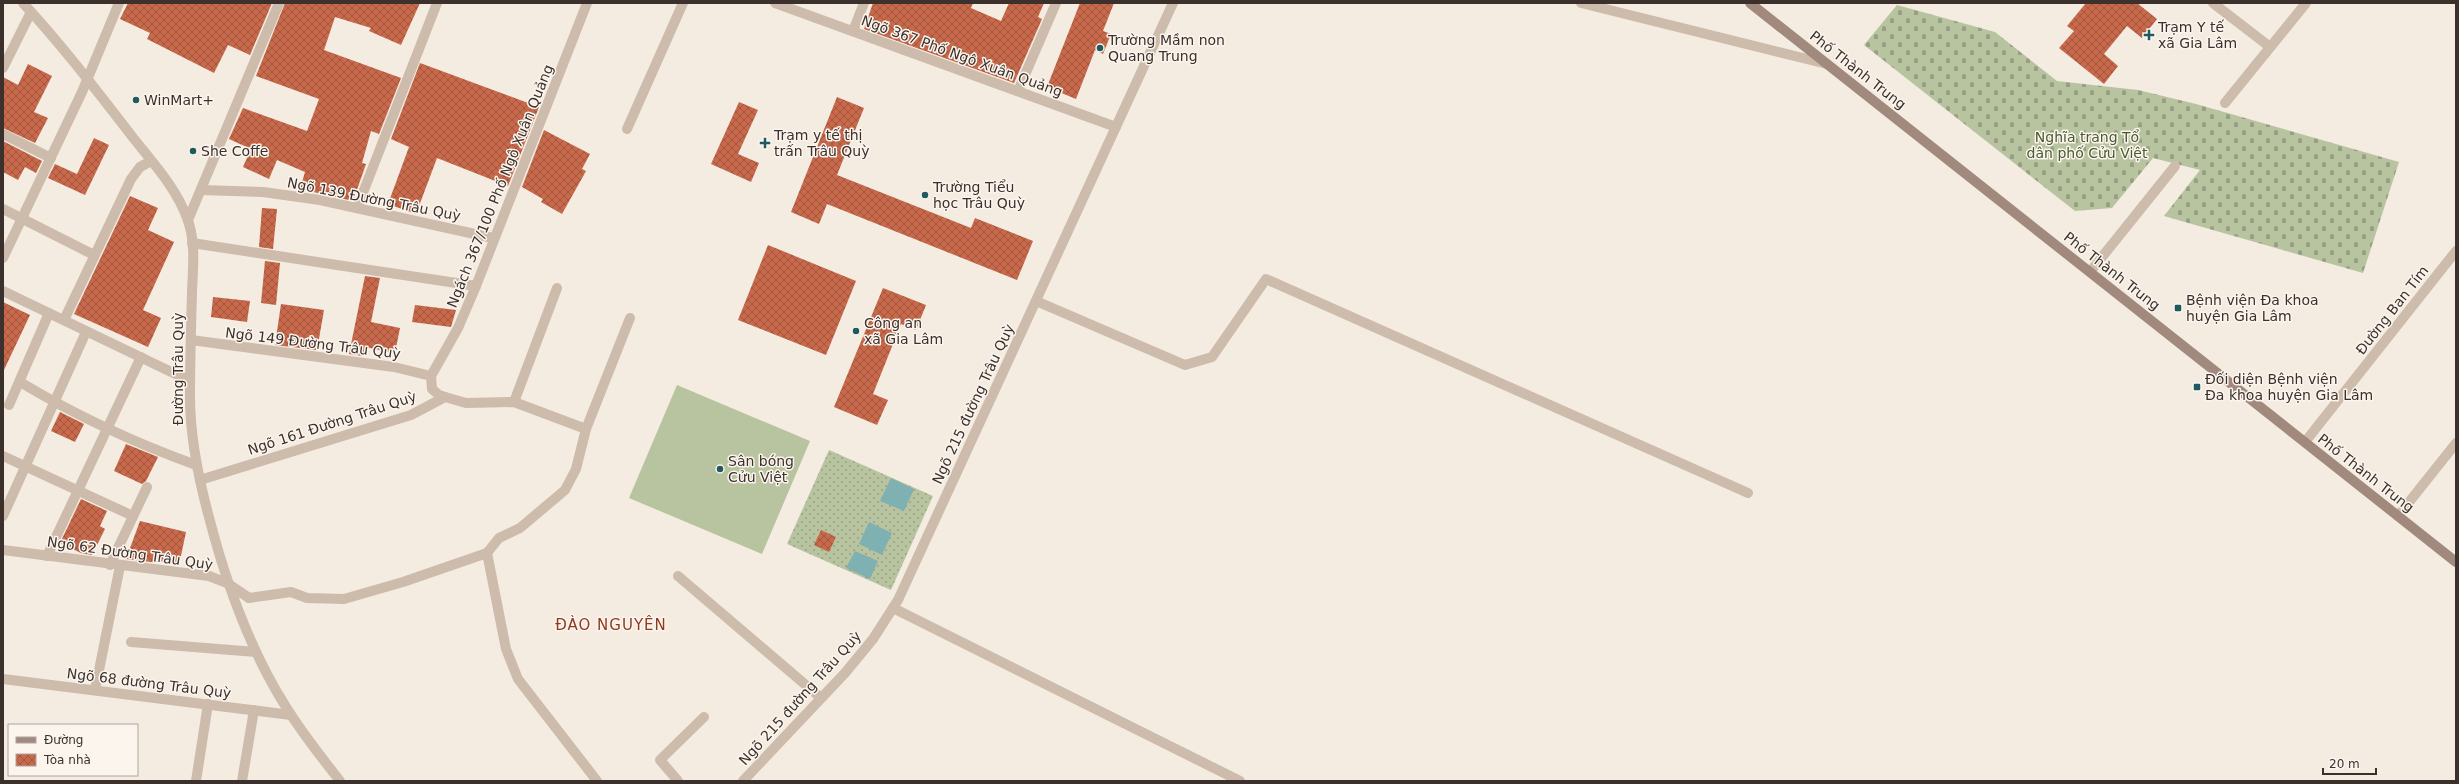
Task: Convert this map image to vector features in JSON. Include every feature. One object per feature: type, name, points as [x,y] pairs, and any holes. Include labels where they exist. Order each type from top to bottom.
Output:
[{"type":"main road","name":"Phố Thành Trung","points":[[1750,3],[2456,562]]},
{"type":"street","name":"Đường Trâu Quỳ","points":[[23,3],[88,78],[177,197],[188,220],[192,243],[190,381],[191,426],[196,465],[227,583],[256,652],[291,715],[340,781]]},
{"type":"street","points":[[3,258],[88,78],[120,3]]},
{"type":"street","points":[[188,220],[279,3]]},
{"type":"street","points":[[357,208],[437,3]]},
{"type":"street","name":"Ngách 367/100 Phố Ngô Xuân Quảng","points":[[431,376],[458,328],[476,286],[493,238],[588,3]]},
{"type":"street","points":[[627,130],[683,3]]},
{"type":"street","name":"Ngõ 367 Phố Ngô Xuân Quảng","points":[[775,3],[1116,126]]},
{"type":"street","points":[[853,31],[864,3]]},
{"type":"street","points":[[1018,91],[1056,3]]},
{"type":"street","name":"Ngõ 215 đường Trâu Quỳ","points":[[743,781],[821,698],[873,639],[893,608],[1036,301],[1172,3]]},
{"type":"street","points":[[1581,3],[1827,64]]},
{"type":"street","points":[[2214,3],[2270,47]]},
{"type":"street","points":[[2225,103],[2306,3]]},
{"type":"street","points":[[3,68],[31,12]]},
{"type":"street","points":[[3,134],[50,158]]},
{"type":"street","points":[[64,320],[130,178],[140,167],[151,161]]},
{"type":"street","points":[[2090,272],[2175,166]]},
{"type":"street","name":"Ngõ 139 Đường Trâu Quỳ","points":[[201,190],[263,192],[320,200],[493,238]]},
{"type":"street","points":[[3,209],[94,255]]},
{"type":"street","points":[[192,243],[476,286]]},
{"type":"street","name":"Đường Ban Tím","points":[[2305,442],[2456,251]]},
{"type":"street","points":[[1036,301],[1185,365],[1212,357],[1266,279],[1748,493]]},
{"type":"street","points":[[514,402],[557,288]]},
{"type":"street","points":[[4,293],[64,320],[86,332],[190,381]]},
{"type":"street","points":[[9,405],[49,313]]},
{"type":"street","points":[[597,781],[518,679],[506,649],[496,588],[487,553],[499,538],[520,528],[565,490],[576,469],[586,429],[630,318]]},
{"type":"street","points":[[3,516],[53,402],[86,332]]},
{"type":"street","name":"Ngõ 149 Đường Trâu Quỳ","points":[[191,340],[394,367],[431,376]]},
{"type":"street","points":[[47,556],[141,358]]},
{"type":"street","points":[[431,376],[432,389],[445,398],[466,403],[514,402],[586,429]]},
{"type":"street","points":[[20,382],[53,402],[107,428],[196,465]]},
{"type":"street","name":"Ngõ 161 Đường Trâu Quỳ","points":[[200,480],[411,415],[445,398]]},
{"type":"street","points":[[2398,516],[2456,443]]},
{"type":"street","points":[[3,456],[133,516]]},
{"type":"street","points":[[96,690],[115,565],[133,516],[147,487]]},
{"type":"street","name":"Ngõ 62 Đường Trâu Quỳ","points":[[3,550],[209,576],[227,583],[249,598],[291,592],[307,598],[344,599],[403,582],[487,553]]},
{"type":"street","points":[[678,576],[821,698]]},
{"type":"street","points":[[893,608],[1240,781]]},
{"type":"street","points":[[131,642],[256,652]]},
{"type":"street","name":"Ngõ 68 đường Trâu Quỳ","points":[[3,679],[291,715]]},
{"type":"street","points":[[196,781],[208,704]]},
{"type":"street","points":[[242,781],[254,710]]},
{"type":"street","points":[[678,781],[660,760],[704,717]]},
{"type":"green space","name":"Nghĩa trang Tổ dân phố Cửu Việt","points":[[1897,5],[1995,32],[2057,81],[2138,90],[2196,104],[2399,162],[2363,273],[2164,216],[2200,170],[2153,158],[2112,208],[2075,211],[1864,45]]},
{"type":"green space","name":"Sân bóng Cửu Việt","points":[[677,385],[810,441],[762,554],[629,498]]},
{"type":"green space","points":[[829,450],[933,496],[891,590],[787,544]]},
{"type":"water","points":[[891,478],[914,489],[904,511],[880,501]]},
{"type":"water","points":[[869,522],[892,533],[882,555],[859,544]]},
{"type":"water","points":[[855,551],[878,561],[870,579],[846,568]]},
{"type":"building","points":[[128,3],[272,3],[250,55],[228,45],[214,73],[147,39],[150,33],[120,19]]},
{"type":"building","points":[[285,3],[420,3],[401,45],[369,31],[371,28],[335,17],[324,50],[401,78],[379,134],[371,131],[362,163],[366,164],[353,201],[300,189],[305,172],[277,160],[269,179],[243,167],[251,149],[229,139],[243,108],[307,131],[319,99],[256,76]]},
{"type":"building","points":[[873,3],[973,3],[971,8],[1001,21],[1009,3],[1044,3],[1038,17],[1042,19],[1014,83],[864,29]]},
{"type":"building","points":[[1080,3],[1114,3],[1103,31],[1111,34],[1103,54],[1095,50],[1076,99],[1047,87]]},
{"type":"building","points":[[2086,3],[2137,3],[2157,19],[2142,38],[2127,26],[2104,54],[2118,66],[2104,84],[2059,48],[2074,31],[2067,26]]},
{"type":"building","points":[[420,63],[539,107],[508,186],[437,158],[416,214],[388,204],[409,147],[391,139]]},
{"type":"building","points":[[28,64],[52,76],[34,112],[48,118],[35,143],[3,128],[3,77],[18,85]]},
{"type":"building","points":[[837,97],[864,108],[837,175],[971,228],[975,218],[1033,241],[1017,280],[827,204],[819,224],[791,212]]},
{"type":"building","points":[[739,102],[758,110],[738,154],[759,163],[751,182],[711,164]]},
{"type":"building","points":[[544,130],[590,154],[582,169],[586,171],[562,214],[541,202],[543,199],[522,187]]},
{"type":"building","points":[[94,138],[109,145],[85,195],[48,178],[55,164],[77,174]]},
{"type":"building","points":[[3,141],[42,161],[36,173],[25,167],[18,180],[3,172]]},
{"type":"building","points":[[130,196],[158,208],[148,230],[174,242],[143,310],[161,318],[148,347],[74,314]]},
{"type":"building","points":[[262,208],[277,209],[273,249],[259,247]]},
{"type":"building","points":[[768,245],[856,281],[826,355],[738,320]]},
{"type":"building","points":[[265,261],[280,263],[276,305],[261,303]]},
{"type":"building","points":[[365,276],[380,278],[371,322],[400,328],[395,353],[365,347],[363,356],[349,354]]},
{"type":"building","points":[[883,288],[926,305],[916,330],[901,324],[873,394],[888,400],[877,425],[834,407]]},
{"type":"building","points":[[213,297],[250,301],[247,322],[211,317]]},
{"type":"building","points":[[3,302],[30,315],[3,372]]},
{"type":"building","points":[[281,304],[324,310],[317,350],[275,345]]},
{"type":"building","points":[[415,305],[456,310],[451,327],[412,322]]},
{"type":"building","points":[[60,412],[84,424],[75,442],[51,431]]},
{"type":"building","points":[[126,444],[158,457],[146,481],[142,484],[114,471]]},
{"type":"building","points":[[81,499],[107,511],[100,526],[105,529],[92,555],[81,553],[60,543]]},
{"type":"building","points":[[140,521],[186,532],[179,565],[160,561],[159,563],[126,559]]},
{"type":"building","points":[[821,530],[836,537],[829,552],[814,545]]},
{"type":"place","name":"Trạm Y tế xã Gia Lâm","points":[[2149,35]]},
{"type":"place","name":"Trường Mầm non Quang Trung","points":[[1100,48]]},
{"type":"place","name":"WinMart+","points":[[136,100]]},
{"type":"place","name":"Trạm y tế thị trấn Trâu Quỳ","points":[[765,143]]},
{"type":"place","name":"She Coffe","points":[[193,151]]},
{"type":"place","name":"Trường Tiểu học Trâu Quỳ","points":[[925,195]]},
{"type":"place","name":"Bệnh viện Đa khoa huyện Gia Lâm","points":[[2178,308]]},
{"type":"place","name":"Công an xã Gia Lâm","points":[[856,331]]},
{"type":"place","name":"Đối diện Bệnh viện Đa khoa huyện Gia Lâm","points":[[2197,387]]},
{"type":"place","name":"Sân bóng Cửu Việt","points":[[720,469]]},
{"type":"district","name":"ĐÀO NGUYÊN","points":[[611,625]]}]
